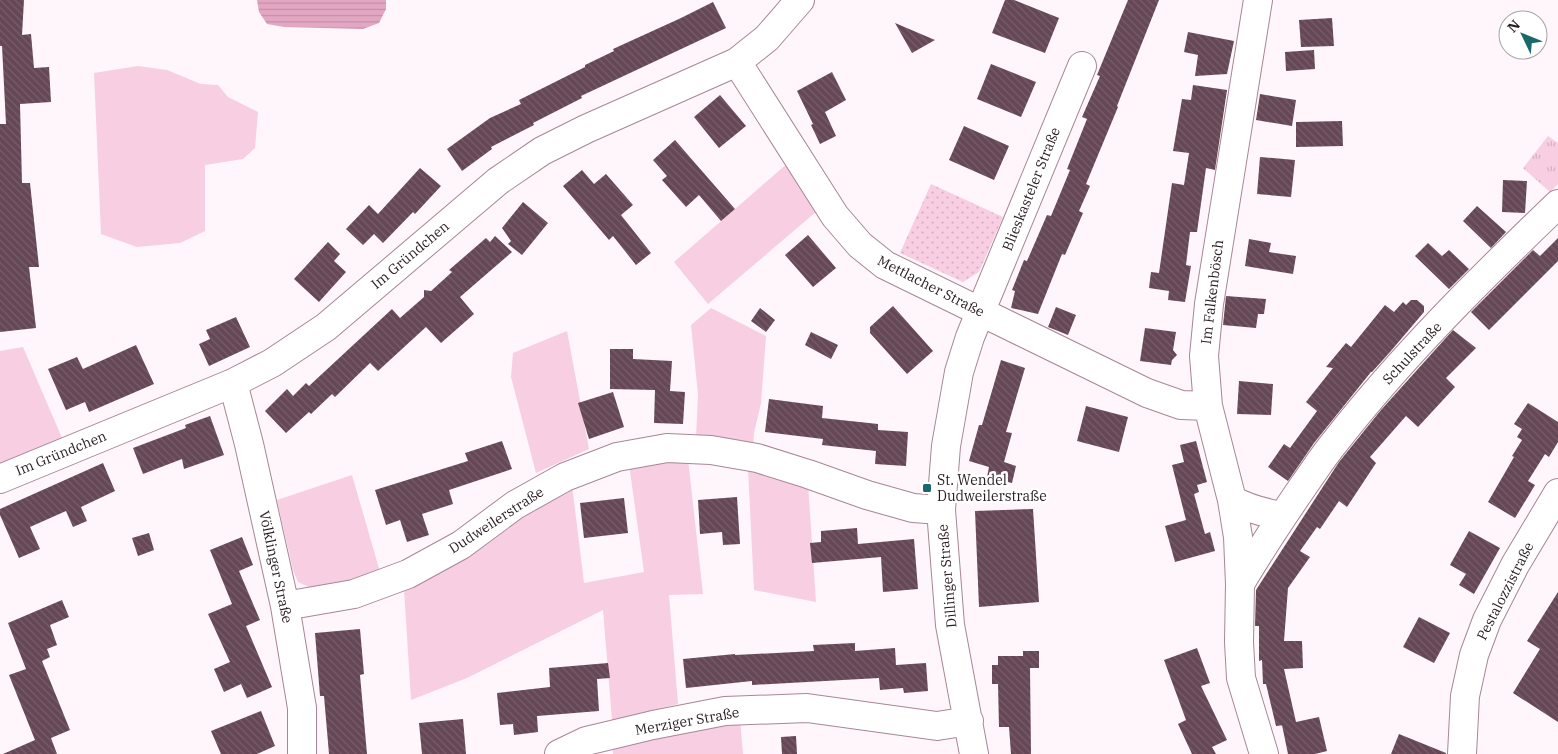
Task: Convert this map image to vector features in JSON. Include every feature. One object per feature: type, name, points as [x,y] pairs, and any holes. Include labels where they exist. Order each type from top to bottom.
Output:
[{"type":"street","name":"Im Gründchen","points":[[0,479],[233,383],[272,363],[326,327],[498,181],[542,151],[586,128],[737,62],[767,38],[800,0]]},
{"type":"street","name":"Im Falkenbösch","points":[[1258,0],[1209,304],[1204,356],[1208,406],[1232,500],[1238,538],[1241,678],[1264,754]]},
{"type":"street","name":"Mettlacher Straße","points":[[737,62],[835,216],[860,245],[885,265],[1147,393],[1181,405],[1208,406]]},
{"type":"street","name":"Blieskasteler Straße","points":[[980,311],[1082,66]]},
{"type":"street","name":"Schulstraße","points":[[1240,584],[1258,552],[1333,443],[1392,375],[1465,297],[1558,204]]},
{"type":"street","name":"Dillinger Straße","points":[[974,754],[950,625],[941,510],[946,446],[959,372],[980,311]]},
{"type":"street","name":"Völklinger Straße","points":[[233,383],[251,453],[285,606],[302,708],[302,754]]},
{"type":"street","name":"Dudweilerstraße","points":[[285,606],[354,594],[408,574],[461,545],[514,506],[565,477],[617,457],[667,448],[711,450],[757,458],[867,495],[913,508],[941,510]]},
{"type":"street","name":"Pestalozzistraße","points":[[1462,754],[1465,696],[1474,654],[1480,637],[1515,564],[1558,493]]},
{"type":"street","points":[[1232,500],[1267,514],[1283,516]]},
{"type":"street","name":"Merziger Straße","points":[[559,754],[586,741],[725,711],[807,708],[937,726],[969,721]]},
{"type":"green space","points":[[138,66],[167,70],[201,84],[218,85],[228,97],[258,112],[255,148],[243,159],[205,165],[205,231],[180,243],[137,247],[101,234],[94,73]]},
{"type":"green space","points":[[1548,136],[1558,143],[1558,184],[1550,192],[1523,168]]},
{"type":"green space","points":[[788,163],[817,211],[708,304],[674,262]]},
{"type":"green space","points":[[931,184],[1003,217],[979,272],[963,282],[900,253]]},
{"type":"green space","points":[[711,308],[766,336],[761,403],[754,433],[753,447],[696,438],[698,395],[691,325]]},
{"type":"green space","points":[[567,331],[589,449],[536,473],[511,377],[513,353]]},
{"type":"green space","points":[[23,347],[62,438],[0,464],[0,351]]},
{"type":"green space","points":[[688,459],[703,594],[669,595],[678,704],[612,720],[603,610],[467,678],[411,700],[404,589],[539,501],[572,485],[584,583],[644,572],[629,464]]},
{"type":"green space","points":[[748,468],[808,484],[816,602],[754,590]]},
{"type":"green space","points":[[352,475],[380,572],[325,588],[309,587],[298,582],[293,570],[277,500]]},
{"type":"green space","points":[[740,719],[743,754],[613,754],[612,744]]},
{"type":"shaded area","points":[[257,0],[386,0],[386,9],[379,23],[363,29],[284,27],[267,24],[259,12]]},
{"type":"building","points":[[0,0],[24,0],[22,35],[31,34],[34,68],[49,67],[51,102],[20,104],[22,183],[30,183],[39,267],[29,267],[36,328],[0,332],[0,124],[6,124],[2,46],[0,46]]},
{"type":"building","points":[[1005,0],[1014,0],[1059,18],[1045,53],[992,33]]},
{"type":"building","points":[[1128,0],[1159,0],[1086,184],[1090,186],[1079,211],[1083,213],[1065,255],[1062,254],[1038,314],[1011,308],[1015,291],[1012,290],[1024,260],[1027,261],[1047,215],[1051,216],[1070,170],[1067,169],[1087,119],[1082,117],[1100,76],[1097,75]]},
{"type":"building","points":[[713,2],[726,28],[581,96],[582,98],[491,147],[492,149],[462,171],[447,149],[490,118],[521,104],[519,100],[585,67],[585,65],[614,51],[613,49]]},
{"type":"building","points":[[1332,18],[1334,46],[1301,47],[1299,20]]},
{"type":"building","points":[[895,23],[935,40],[912,53]]},
{"type":"building","points":[[1188,32],[1234,41],[1227,74],[1195,76],[1198,55],[1184,52]]},
{"type":"building","points":[[1314,50],[1315,69],[1286,71],[1285,52]]},
{"type":"building","points":[[991,64],[1036,82],[1021,117],[977,99]]},
{"type":"building","points":[[832,72],[846,100],[825,112],[836,136],[820,144],[811,125],[813,124],[797,91]]},
{"type":"building","points":[[1193,85],[1227,90],[1215,170],[1206,168],[1197,232],[1190,232],[1186,265],[1191,266],[1185,302],[1168,300],[1169,291],[1149,288],[1151,272],[1159,273],[1172,183],[1184,185],[1189,153],[1173,151],[1182,99],[1191,100]]},
{"type":"building","points":[[1260,94],[1296,100],[1292,126],[1256,120]]},
{"type":"building","points":[[720,95],[746,126],[719,148],[694,117]]},
{"type":"building","points":[[1342,121],[1343,146],[1296,147],[1296,122]]},
{"type":"building","points":[[964,126],[1009,146],[994,180],[949,160]]},
{"type":"building","points":[[675,140],[735,209],[721,221],[699,195],[686,207],[662,180],[667,176],[653,160]]},
{"type":"building","points":[[1260,157],[1295,160],[1291,197],[1257,194]]},
{"type":"building","points":[[420,168],[441,186],[415,214],[413,212],[383,243],[374,234],[363,245],[346,229],[369,205],[378,214]]},
{"type":"building","points":[[582,170],[594,184],[606,174],[633,205],[621,215],[651,253],[636,265],[613,236],[609,240],[563,186]]},
{"type":"building","points":[[1503,180],[1527,181],[1525,213],[1502,212]]},
{"type":"building","points":[[523,202],[548,223],[522,255],[508,244],[511,241],[502,228]]},
{"type":"building","points":[[1477,206],[1506,232],[1491,248],[1463,221]]},
{"type":"building","points":[[808,235],[836,268],[813,287],[785,255]]},
{"type":"building","points":[[495,236],[512,252],[460,297],[474,314],[441,343],[426,327],[378,371],[370,363],[335,397],[332,394],[311,414],[309,412],[286,433],[265,411],[287,389],[293,396],[306,383],[309,386],[392,309],[400,318],[424,297],[424,290],[431,291],[452,272],[449,270],[486,238],[490,242]]},
{"type":"building","points":[[1558,238],[1558,261],[1489,330],[1471,312],[1533,250],[1540,256]]},
{"type":"building","points":[[1249,239],[1271,243],[1269,252],[1296,256],[1293,274],[1245,266]]},
{"type":"building","points":[[328,242],[340,254],[334,261],[346,272],[319,302],[294,279]]},
{"type":"building","points":[[1428,243],[1442,256],[1449,250],[1469,269],[1449,289],[1415,256]]},
{"type":"building","points":[[1226,296],[1266,299],[1264,314],[1258,314],[1256,328],[1223,325]]},
{"type":"building","points":[[1411,300],[1417,300],[1424,306],[1424,312],[1371,372],[1314,443],[1288,481],[1268,467],[1284,444],[1290,448],[1317,411],[1306,402],[1333,368],[1326,367],[1346,343],[1351,347],[1385,305],[1394,312],[1403,302],[1406,305]]},
{"type":"building","points":[[893,306],[933,351],[907,374],[870,333],[870,327]]},
{"type":"building","points":[[1056,307],[1076,315],[1068,335],[1048,327]]},
{"type":"building","points":[[760,308],[775,320],[766,332],[751,321]]},
{"type":"building","points":[[236,317],[250,347],[209,366],[199,344],[210,339],[206,330]]},
{"type":"building","points":[[1145,328],[1176,332],[1173,350],[1177,355],[1172,360],[1171,365],[1140,361]]},
{"type":"building","points":[[1453,330],[1476,348],[1446,378],[1455,387],[1418,427],[1406,416],[1370,457],[1376,463],[1347,507],[1339,501],[1320,529],[1317,527],[1300,551],[1310,557],[1288,588],[1284,641],[1302,641],[1303,668],[1284,669],[1296,722],[1319,717],[1327,751],[1315,754],[1288,754],[1282,725],[1276,726],[1266,684],[1263,684],[1262,660],[1259,661],[1259,626],[1255,626],[1256,590],[1339,462],[1381,410]]},
{"type":"building","points":[[811,332],[838,345],[831,359],[805,345]]},
{"type":"building","points":[[136,345],[154,384],[89,412],[85,402],[66,410],[48,369],[77,357],[83,369]]},
{"type":"building","points":[[610,349],[633,349],[633,359],[672,361],[670,391],[685,392],[683,424],[654,423],[655,390],[610,389]]},
{"type":"building","points":[[1001,360],[1025,368],[1006,432],[1012,433],[1004,462],[1016,466],[1012,483],[987,477],[989,467],[969,461],[979,425],[982,425]]},
{"type":"building","points":[[1239,381],[1273,384],[1271,415],[1237,414]]},
{"type":"building","points":[[613,392],[624,427],[589,439],[578,403]]},
{"type":"building","points":[[769,399],[823,406],[822,418],[878,424],[878,430],[908,432],[906,466],[875,464],[876,451],[822,445],[823,439],[765,432]]},
{"type":"building","points":[[1528,403],[1558,422],[1558,442],[1549,457],[1545,454],[1528,481],[1535,485],[1515,518],[1488,502],[1522,440],[1517,437],[1522,429],[1514,424]]},
{"type":"building","points":[[1086,406],[1128,417],[1119,452],[1077,441]]},
{"type":"building","points":[[210,416],[224,455],[184,469],[182,459],[143,474],[133,448],[186,428],[185,425]]},
{"type":"building","points":[[502,441],[512,469],[449,490],[453,504],[422,514],[429,535],[407,542],[400,520],[386,525],[375,490],[468,461],[465,453]]},
{"type":"building","points":[[1196,441],[1207,482],[1197,485],[1199,492],[1194,494],[1205,534],[1210,532],[1215,551],[1175,562],[1165,526],[1186,520],[1172,465],[1184,462],[1180,445]]},
{"type":"building","points":[[103,463],[115,491],[81,507],[87,521],[73,527],[66,511],[30,527],[40,549],[19,558],[0,515],[0,509]]},
{"type":"building","points":[[737,497],[740,544],[723,545],[722,532],[700,534],[698,500]]},
{"type":"building","points":[[624,498],[628,533],[584,538],[580,503]]},
{"type":"building","points":[[1033,509],[1039,602],[979,607],[975,511]]},
{"type":"building","points":[[857,528],[858,544],[914,539],[918,589],[883,592],[881,557],[812,563],[810,543],[821,542],[821,531]]},
{"type":"building","points":[[1469,531],[1500,548],[1474,594],[1459,585],[1466,574],[1450,565]]},
{"type":"building","points":[[149,533],[154,550],[138,556],[132,538]]},
{"type":"building","points":[[242,537],[253,565],[239,571],[260,620],[246,626],[272,687],[247,698],[241,684],[224,692],[214,669],[230,662],[208,614],[232,604],[210,550]]},
{"type":"building","points":[[1558,592],[1558,722],[1513,693],[1540,649],[1527,641]]},
{"type":"building","points":[[62,600],[69,617],[50,625],[57,645],[47,649],[50,657],[42,661],[70,730],[51,738],[57,754],[3,754],[35,740],[9,675],[26,669],[8,623]]},
{"type":"building","points":[[1419,617],[1450,633],[1434,663],[1403,647]]},
{"type":"building","points":[[360,629],[364,674],[360,675],[367,754],[329,754],[324,696],[320,696],[315,633]]},
{"type":"building","points":[[855,643],[855,651],[895,648],[896,665],[926,663],[928,691],[904,693],[903,688],[880,690],[879,678],[752,685],[752,681],[686,688],[683,659],[735,654],[814,651],[813,645]]},
{"type":"building","points":[[1197,648],[1210,683],[1201,686],[1227,740],[1212,747],[1216,754],[1192,754],[1178,724],[1186,720],[1164,660]]},
{"type":"building","points":[[1023,651],[1039,651],[1039,668],[1030,668],[1031,754],[1011,754],[1009,727],[999,727],[998,684],[992,684],[992,665],[998,665],[998,656],[1023,656]]},
{"type":"building","points":[[608,663],[610,678],[597,679],[599,711],[537,716],[538,732],[514,735],[513,724],[500,725],[497,693],[550,687],[549,668]]},
{"type":"building","points":[[261,711],[275,746],[257,754],[221,754],[211,731]]},
{"type":"building","points":[[463,719],[466,754],[422,754],[419,723]]},
{"type":"building","points":[[1399,734],[1446,753],[1446,754],[1391,754]]},
{"type":"building","points":[[796,736],[797,754],[782,754],[781,737]]},
{"type":"place","name":"St. Wendel Dudweilerstraße","points":[[927,488]]}]
